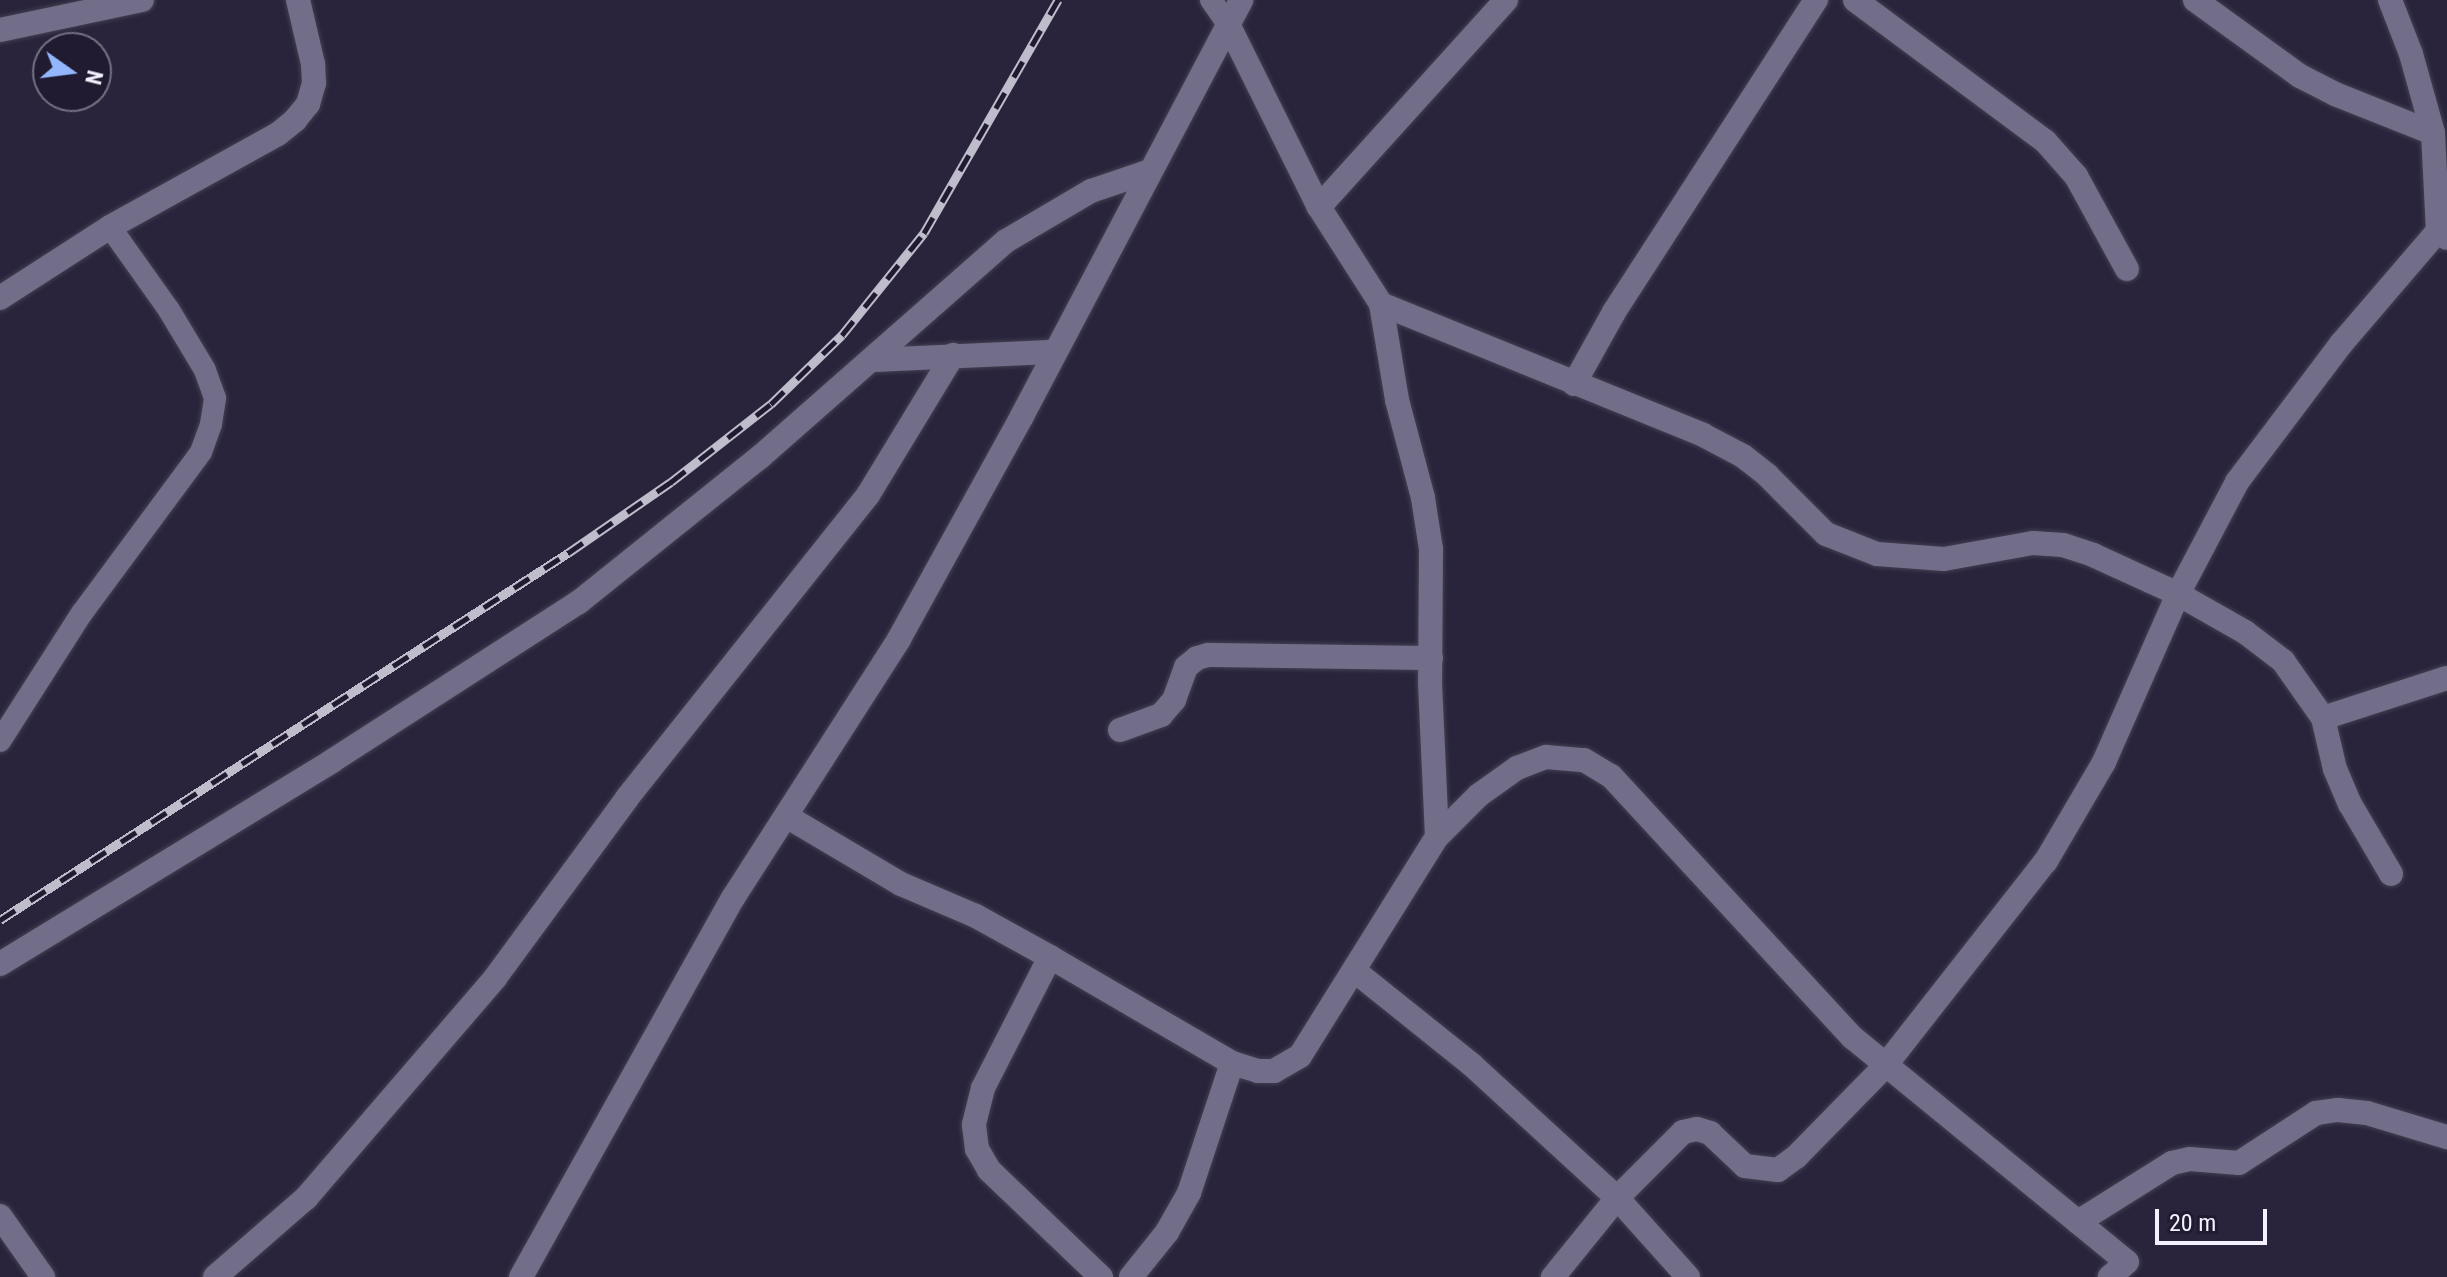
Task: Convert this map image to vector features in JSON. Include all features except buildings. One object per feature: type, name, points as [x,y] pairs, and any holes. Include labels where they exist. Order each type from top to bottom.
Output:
[{"type":"street","points":[[0,30],[142,0]]},
{"type":"street","points":[[0,298],[110,227],[278,134],[302,112],[308,104],[314,83],[313,64],[298,0]]},
{"type":"street","points":[[521,1277],[733,898],[899,639],[1241,0]]},
{"type":"street","points":[[1319,207],[1506,0]]},
{"type":"street","points":[[1574,384],[1614,312],[1816,0]]},
{"type":"street","points":[[1855,0],[2045,141],[2076,176],[2127,269]]},
{"type":"street","points":[[2195,0],[2300,76],[2335,94],[2433,133]]},
{"type":"street","points":[[1553,1277],[1617,1198],[1683,1132],[1697,1129],[1710,1133],[1745,1166],[1778,1170],[1796,1157],[1885,1066],[2046,861],[2104,762],[2178,594],[2237,482],[2341,344],[2442,234],[2441,161],[2411,54],[2390,0]]},
{"type":"street","points":[[1228,24],[1319,207],[1381,304],[1397,400],[1423,498],[1429,536],[1437,837]]},
{"type":"street","points":[[0,964],[332,761],[579,602],[875,360],[1006,241],[1091,191],[1150,171]]},
{"type":"street","points":[[1381,304],[1574,384],[1658,415],[1743,456],[1826,534],[1877,554],[1944,559],[2033,543],[2063,545],[2178,594],[2245,632],[2283,661],[2323,718],[2335,769],[2350,804],[2391,874]]},
{"type":"street","points":[[875,360],[1054,352]]},
{"type":"street","points":[[215,1277],[306,1198],[495,978],[627,798],[868,495],[953,355]]},
{"type":"street","points":[[1120,730],[1161,715],[1174,700],[1191,661],[1208,655],[1431,658]]},
{"type":"street","points":[[2323,718],[2447,678]]},
{"type":"street","points":[[786,816],[901,884],[976,916],[1232,1063],[1258,1071],[1274,1071],[1300,1056],[1356,972],[1437,837],[1479,795],[1517,768],[1546,757],[1584,760],[1611,776],[1852,1037],[2078,1222],[2124,1272]]},
{"type":"street","points":[[1050,957],[983,1088],[974,1125],[977,1149],[989,1170],[1101,1277]]},
{"type":"street","points":[[1356,972],[1472,1065],[1617,1198],[1688,1277]]},
{"type":"street","points":[[1131,1277],[1167,1232],[1189,1193],[1232,1063]]},
{"type":"street","points":[[2078,1222],[2172,1163],[2190,1159],[2239,1163],[2316,1113],[2338,1110],[2367,1113],[2447,1137]]},
{"type":"street","points":[[0,1216],[30,1271]]},
{"type":"lane","points":[[1211,0],[1228,24]]},
{"type":"lane","points":[[0,741],[82,613],[201,452],[211,424],[215,398],[205,370],[169,310],[110,227]]},
{"type":"railway","points":[[0,920],[568,553],[671,482],[771,404],[842,335],[924,233],[1058,0]]}]
